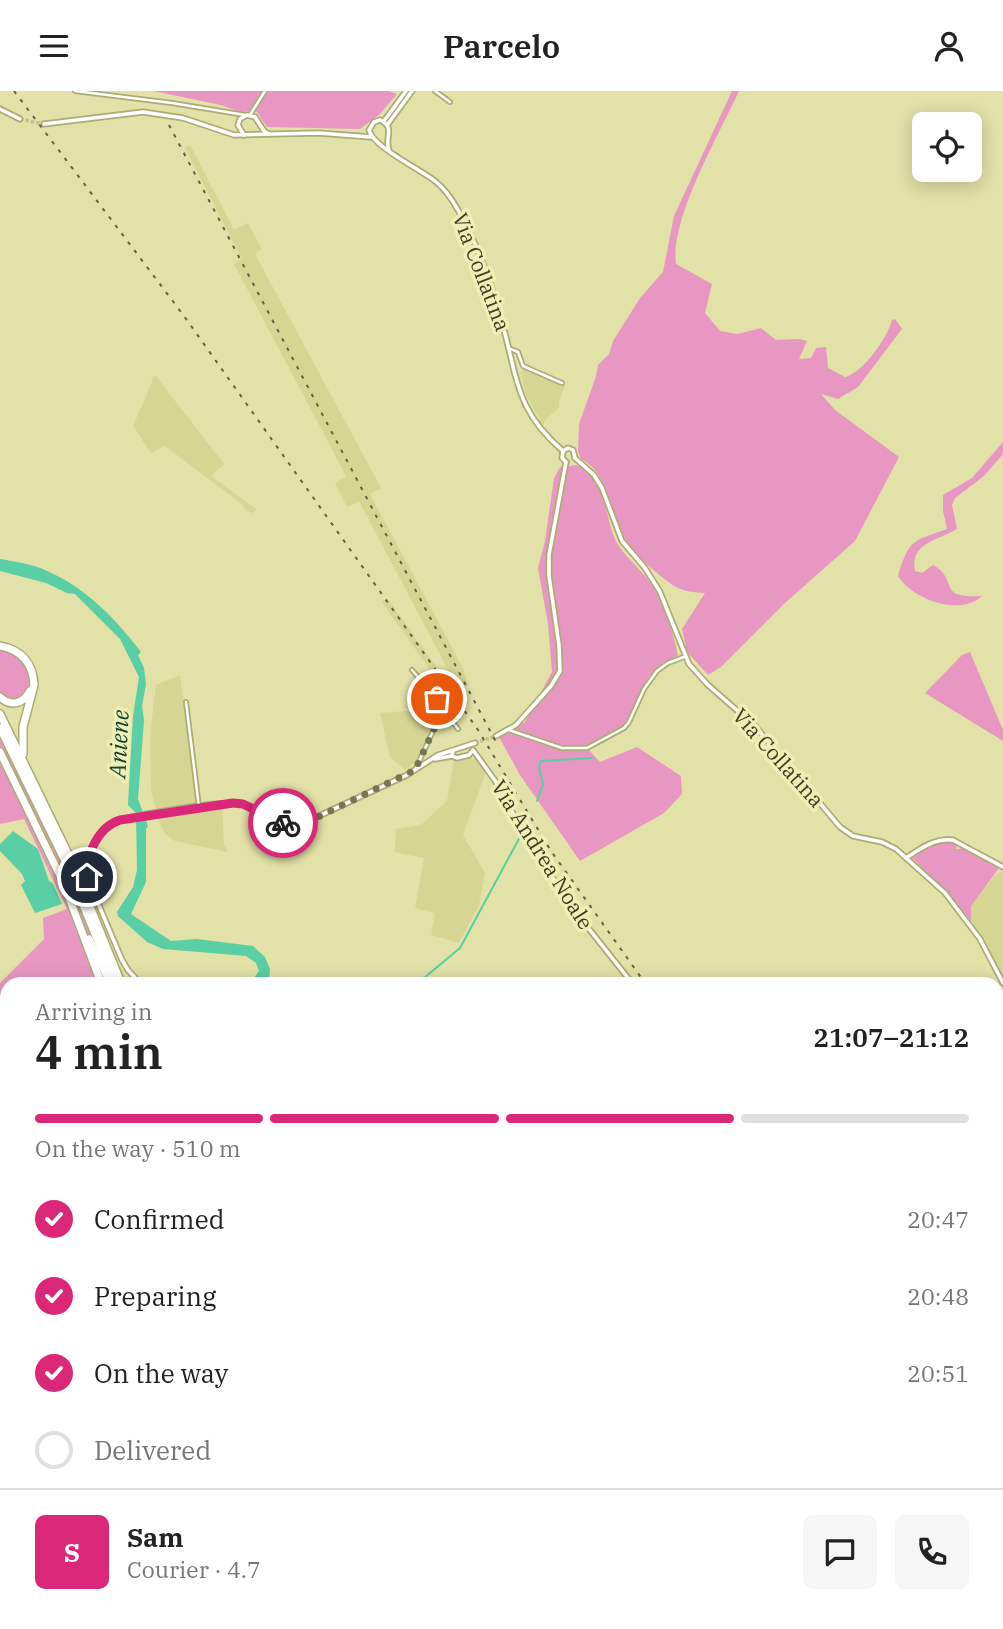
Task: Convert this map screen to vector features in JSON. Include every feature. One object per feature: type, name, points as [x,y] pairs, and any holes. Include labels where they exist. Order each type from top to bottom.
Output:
[{"type":"highway","points":[[0,647],[11,648],[24,657],[32,672],[33,685],[22,742],[34,782]]},
{"type":"highway","points":[[0,697],[9,703],[19,703],[28,696],[33,685]]},
{"type":"highway","points":[[0,714],[92,906],[119,977]]},
{"type":"highway","points":[[0,728],[66,863],[109,977]]},
{"type":"highway","points":[[0,737],[71,884],[109,977]]},
{"type":"highway","points":[[0,753],[108,977]]},
{"type":"highway","points":[[64,884],[99,977]]},
{"type":"street","points":[[75,91],[256,117]]},
{"type":"street","points":[[225,131],[232,130],[255,109],[265,91]]},
{"type":"street","points":[[386,123],[406,91]]},
{"type":"street","points":[[386,123],[412,91]]},
{"type":"street","points":[[435,91],[450,102]]},
{"type":"street","points":[[0,109],[20,119]]},
{"type":"street","points":[[255,109],[256,117],[264,131],[275,135]]},
{"type":"street","points":[[44,124],[143,112],[183,118],[245,135],[318,133],[371,137],[378,141],[387,138]]},
{"type":"street","points":[[227,113],[235,117],[241,133],[245,135]]},
{"type":"street","points":[[355,137],[369,130],[374,122],[386,123]]},
{"type":"street","points":[[255,133],[259,123]]},
{"type":"street","points":[[386,123],[390,133],[387,138],[388,151]]},
{"type":"street","points":[[369,130],[371,137]]},
{"type":"street","name":"Via Collatina","points":[[378,141],[388,151],[433,179],[444,189],[456,207],[487,277],[522,398],[531,417],[544,434],[563,450]]},
{"type":"street","points":[[508,348],[518,352],[523,366],[562,383]]},
{"type":"street","points":[[568,448],[573,450],[575,459],[566,461],[562,458],[563,450],[568,448]]},
{"type":"street","name":"Via Collatina","points":[[575,459],[594,475],[622,541],[645,568],[660,592],[676,627],[684,657],[708,685],[756,727],[840,827],[853,836],[888,844],[945,893],[969,923],[1000,977]]},
{"type":"street","points":[[496,736],[516,725],[551,686],[560,669],[548,564],[566,461]]},
{"type":"street","points":[[509,730],[562,748],[587,748],[625,727],[644,689],[657,671],[684,657]]},
{"type":"street","points":[[412,670],[437,699],[444,701],[415,770]]},
{"type":"street","points":[[437,699],[435,705],[458,729]]},
{"type":"street","points":[[186,702],[199,807]]},
{"type":"street","points":[[470,755],[475,743]]},
{"type":"street","points":[[134,977],[122,960],[87,872],[89,858],[101,833],[109,824],[126,819],[236,803],[282,823],[303,823],[429,761],[455,750],[471,748]]},
{"type":"street","name":"Via Andrea Noale","points":[[471,748],[480,758],[570,905],[627,977]]},
{"type":"street","points":[[424,750],[423,756],[429,761]]},
{"type":"street","points":[[424,750],[429,761]]},
{"type":"street","points":[[452,756],[455,750]]},
{"type":"street","points":[[429,761],[452,756],[457,758],[470,755],[480,758]]},
{"type":"street","points":[[906,858],[945,839],[953,840],[1003,867]]},
{"type":"shaded area","points":[[153,91],[388,91],[397,94],[380,114],[360,129],[267,127],[256,111],[240,112],[221,105]]},
{"type":"shaded area","points":[[732,91],[739,91],[698,177],[680,224],[676,264],[712,284],[705,313],[720,331],[737,334],[761,328],[776,340],[807,341],[799,359],[811,358],[816,348],[826,347],[828,368],[845,377],[867,362],[895,319],[902,329],[858,387],[838,399],[821,394],[835,410],[899,457],[855,541],[786,602],[721,667],[708,675],[687,652],[682,629],[705,593],[690,592],[674,586],[630,547],[621,532],[598,475],[581,459],[578,452],[579,424],[598,365],[609,354],[613,341],[640,298],[663,272],[674,216]]},
{"type":"shaded area","points":[[190,145],[234,230],[248,223],[262,249],[255,254],[381,488],[370,494],[464,670],[468,685],[463,688],[455,683],[359,501],[347,507],[335,483],[346,476],[234,264],[242,259],[185,148]]},
{"type":"shaded area","points":[[524,370],[565,386],[559,400],[559,408],[547,418],[541,428],[536,422],[540,419],[527,397],[520,372]]},
{"type":"shaded area","points":[[155,375],[224,464],[211,476],[256,509],[253,513],[246,511],[243,505],[165,446],[151,453],[133,426]]},
{"type":"shaded area","points":[[1003,442],[1003,454],[984,476],[955,498],[952,505],[957,529],[921,548],[914,562],[915,571],[922,573],[933,565],[941,571],[958,595],[982,596],[962,605],[949,605],[937,603],[914,592],[898,576],[906,554],[914,543],[947,529],[943,495],[972,478]]},
{"type":"shaded area","points":[[576,465],[587,470],[594,478],[604,499],[617,543],[657,593],[668,619],[678,656],[662,663],[649,676],[626,726],[587,748],[600,762],[637,747],[681,776],[682,794],[664,813],[580,861],[520,775],[499,737],[525,722],[552,672],[548,624],[538,568],[545,541],[554,478],[560,467]]},
{"type":"shaded area","points":[[0,559],[42,569],[61,578],[87,595],[110,616],[141,652],[138,655],[144,668],[146,684],[142,706],[144,720],[138,799],[148,826],[146,882],[131,914],[171,941],[197,939],[253,946],[265,957],[270,969],[269,977],[254,977],[259,971],[256,963],[246,956],[163,949],[147,942],[118,916],[117,912],[133,887],[137,870],[136,813],[128,805],[133,716],[139,677],[120,639],[75,594],[0,571]]},
{"type":"shaded area","points":[[387,598],[456,694],[450,698],[382,602]]},
{"type":"shaded area","points":[[0,650],[20,660],[29,678],[27,693],[14,702],[0,694]]},
{"type":"shaded area","points":[[970,652],[1003,730],[1003,741],[925,693],[962,655]]},
{"type":"shaded area","points":[[180,675],[197,809],[222,807],[224,845],[228,852],[175,841],[165,834],[159,821],[151,791],[150,736],[156,685]]},
{"type":"shaded area","points":[[0,709],[83,878],[122,977],[6,977],[44,939],[43,918],[67,909],[24,819],[0,824]]},
{"type":"shaded area","points":[[436,710],[434,720],[415,762],[405,770],[390,757],[380,713]]},
{"type":"shaded area","points":[[454,760],[478,760],[486,772],[463,835],[485,873],[479,905],[459,943],[431,935],[435,913],[415,908],[424,858],[395,852],[396,829],[421,825],[447,801]]},
{"type":"shaded area","points":[[13,831],[38,849],[49,881],[62,904],[35,913],[21,885],[25,881],[22,874],[0,851],[0,844]]},
{"type":"shaded area","points":[[947,841],[957,845],[956,849],[963,848],[999,868],[971,906],[971,921],[912,858],[936,842]]},
{"type":"shaded area","points":[[1003,871],[1002,975],[971,921],[971,906],[994,876]]},
{"type":"waterway","points":[[537,801],[543,784],[539,767],[541,761],[593,758]]},
{"type":"waterway","points":[[525,828],[527,824]]},
{"type":"waterway","points":[[425,977],[460,948],[521,835]]},
{"type":"tunnel","points":[[20,119],[44,124]]},
{"type":"tunnel","points":[[475,743],[496,736]]},
{"type":"railway","points":[[14,91],[184,316],[433,666],[478,730],[551,851],[641,977]]},
{"type":"railway","points":[[169,125],[496,742]]},
{"type":"way so far","points":[[283,823],[303,823],[318,817],[415,770],[437,720],[437,699]]},
{"type":"route","points":[[87,877],[88,863],[101,833],[106,827],[120,820],[233,803],[243,804],[283,823]]},
{"type":"water label","name":"Aniene","points":[[119,744]]}]
